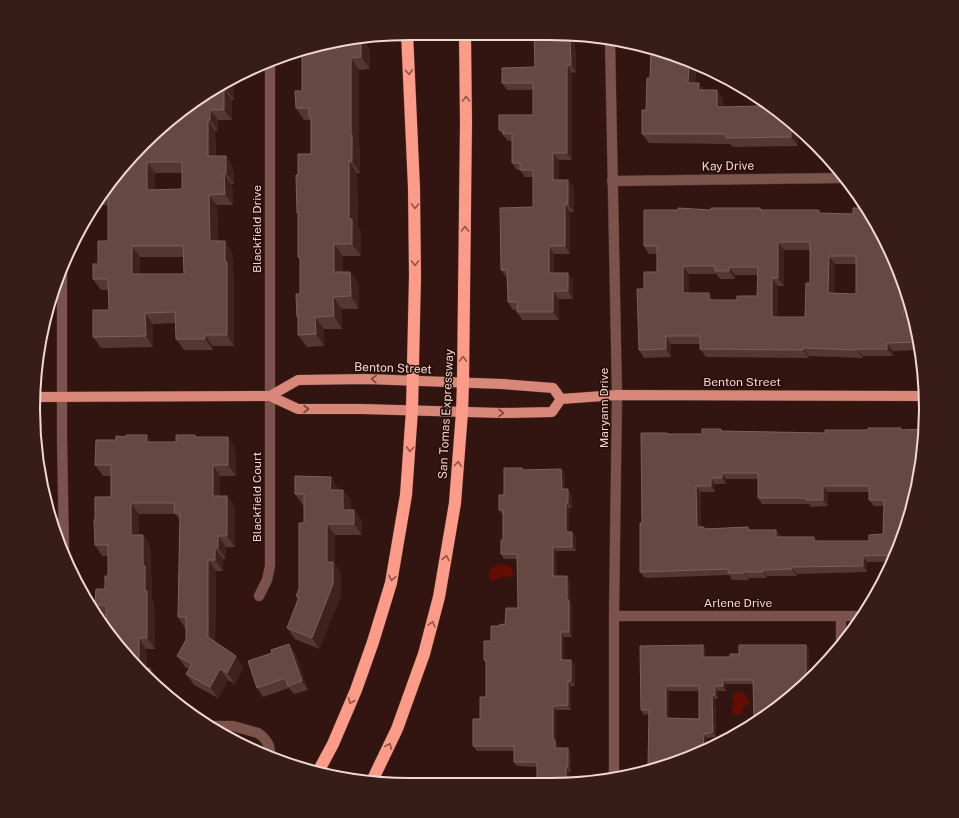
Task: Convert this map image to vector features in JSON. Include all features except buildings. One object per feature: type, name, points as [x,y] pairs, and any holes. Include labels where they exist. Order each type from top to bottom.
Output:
[{"type":"highway","points":[[321,767],[333,744],[356,690],[374,642],[391,582],[406,494],[412,410],[415,276],[414,188],[408,40]]},
{"type":"highway","name":"San Tomas Expressway","points":[[374,776],[397,728],[424,654],[439,597],[455,502],[463,383],[466,40]]},
{"type":"main road","name":"Benton Street","points":[[270,396],[298,380],[366,379],[502,384],[553,388],[561,399]]},
{"type":"main road","name":"Benton Street","points":[[561,399],[617,395],[918,396]]},
{"type":"main road","name":"Benton Street","points":[[40,398],[270,396],[298,409],[362,409],[502,413],[552,412],[561,399]]},
{"type":"street","name":"Maryann Drive","points":[[610,45],[617,395],[614,616],[614,772]]},
{"type":"street","name":"Blackfield Drive","points":[[270,67],[270,396]]},
{"type":"street","name":"Kay Drive","points":[[612,181],[836,176]]},
{"type":"street","points":[[62,284],[64,539]]},
{"type":"street","name":"Blackfield Court","points":[[259,596],[267,580],[270,566],[270,396]]},
{"type":"street","name":"Arlene Drive","points":[[614,616],[855,616]]},
{"type":"street","points":[[841,617],[841,636]]},
{"type":"street","points":[[219,726],[233,726],[258,733],[263,736],[269,746],[270,751]]},
{"type":"shaded area","points":[[498,564],[510,566],[513,571],[513,576],[511,575],[509,578],[500,577],[495,580],[491,579],[489,575],[490,569],[494,568]]},
{"type":"shaded area","points":[[737,692],[744,694],[750,703],[742,708],[743,712],[735,715],[732,713],[732,707],[734,705],[732,698]]}]
